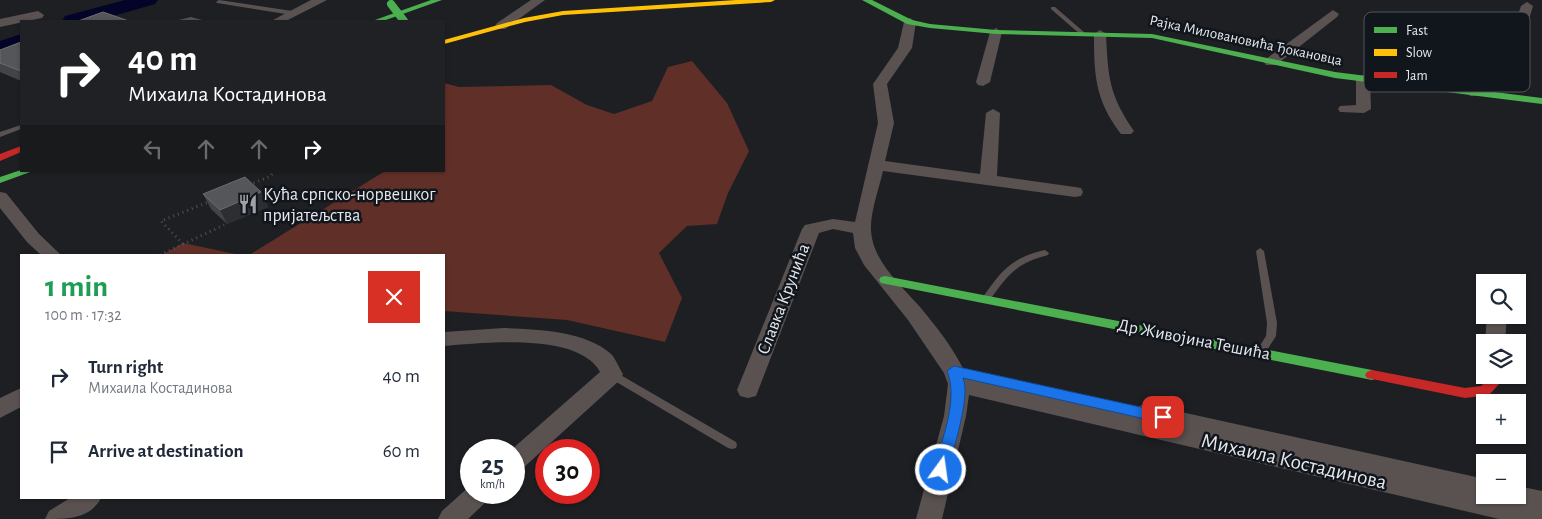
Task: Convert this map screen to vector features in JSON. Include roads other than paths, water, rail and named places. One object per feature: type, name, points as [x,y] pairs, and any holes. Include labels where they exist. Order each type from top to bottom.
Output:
[{"type":"street","points":[[279,20],[321,0]]},
{"type":"street","points":[[379,20],[438,0]]},
{"type":"street","points":[[501,26],[539,0]]},
{"type":"street","points":[[445,42],[501,26],[569,12],[771,0]]},
{"type":"street","name":"Рајка Миловановића Ђокановца","points":[[866,0],[910,22],[996,32],[1152,36],[1271,62],[1362,79]]},
{"type":"street","points":[[389,2],[403,20]]},
{"type":"street","points":[[1526,12],[1528,6]]},
{"type":"street","points":[[1271,62],[1333,14]]},
{"type":"street","points":[[0,23],[38,16]]},
{"type":"street","points":[[910,22],[905,48],[880,84],[882,109],[886,123],[878,166],[870,189],[862,229],[864,248],[873,265],[915,315],[956,377],[955,416],[929,519]]},
{"type":"street","points":[[983,82],[996,32]]},
{"type":"street","points":[[1100,34],[1102,86],[1111,111],[1126,130]]},
{"type":"street","points":[[1345,109],[1364,109],[1362,79]]},
{"type":"street","name":"Рајка Миловановића Ђокановца","points":[[1466,92],[1542,101]]},
{"type":"street","points":[[988,179],[993,112]]},
{"type":"street","points":[[0,158],[20,149]]},
{"type":"street","points":[[878,166],[988,179],[1075,192]]},
{"type":"street","points":[[0,180],[25,172]]},
{"type":"street","points":[[0,197],[28,233],[51,254]]},
{"type":"street","name":"Славка Крунића","points":[[748,390],[811,229],[833,224],[862,229]]},
{"type":"street","name":"Др Живојина Тешића","points":[[885,280],[1465,393],[1484,391],[1492,384]]},
{"type":"street","points":[[445,339],[472,336],[516,336],[554,340],[585,348],[604,360],[612,374],[525,452]]},
{"type":"street","name":"Михаила Костадинова","points":[[956,377],[1476,487]]},
{"type":"street","name":"Михаила Костадинова","points":[[956,377],[1542,518]]},
{"type":"street","points":[[0,409],[20,397]]},
{"type":"street","points":[[1526,498],[1542,502]]},
{"type":"street","points":[[58,519],[88,499]]},
{"type":"street","points":[[451,519],[467,504]]},
{"type":"lane","points":[[219,2],[292,14]]},
{"type":"lane","points":[[1053,8],[1083,34]]},
{"type":"lane","points":[[184,20],[196,20]]},
{"type":"lane","points":[[0,135],[20,127]]},
{"type":"lane","points":[[1260,251],[1272,323],[1271,336],[1261,352]]},
{"type":"lane","points":[[986,299],[1004,275],[1018,261],[1045,253]]},
{"type":"lane","points":[[612,374],[732,445]]},
{"type":"waterway","points":[[77,20],[148,0]]},
{"type":"waterway","points":[[0,49],[20,41]]},
{"type":"place","name":"Кућа српско-норвешког пријатељства","points":[[248,204]]}]
